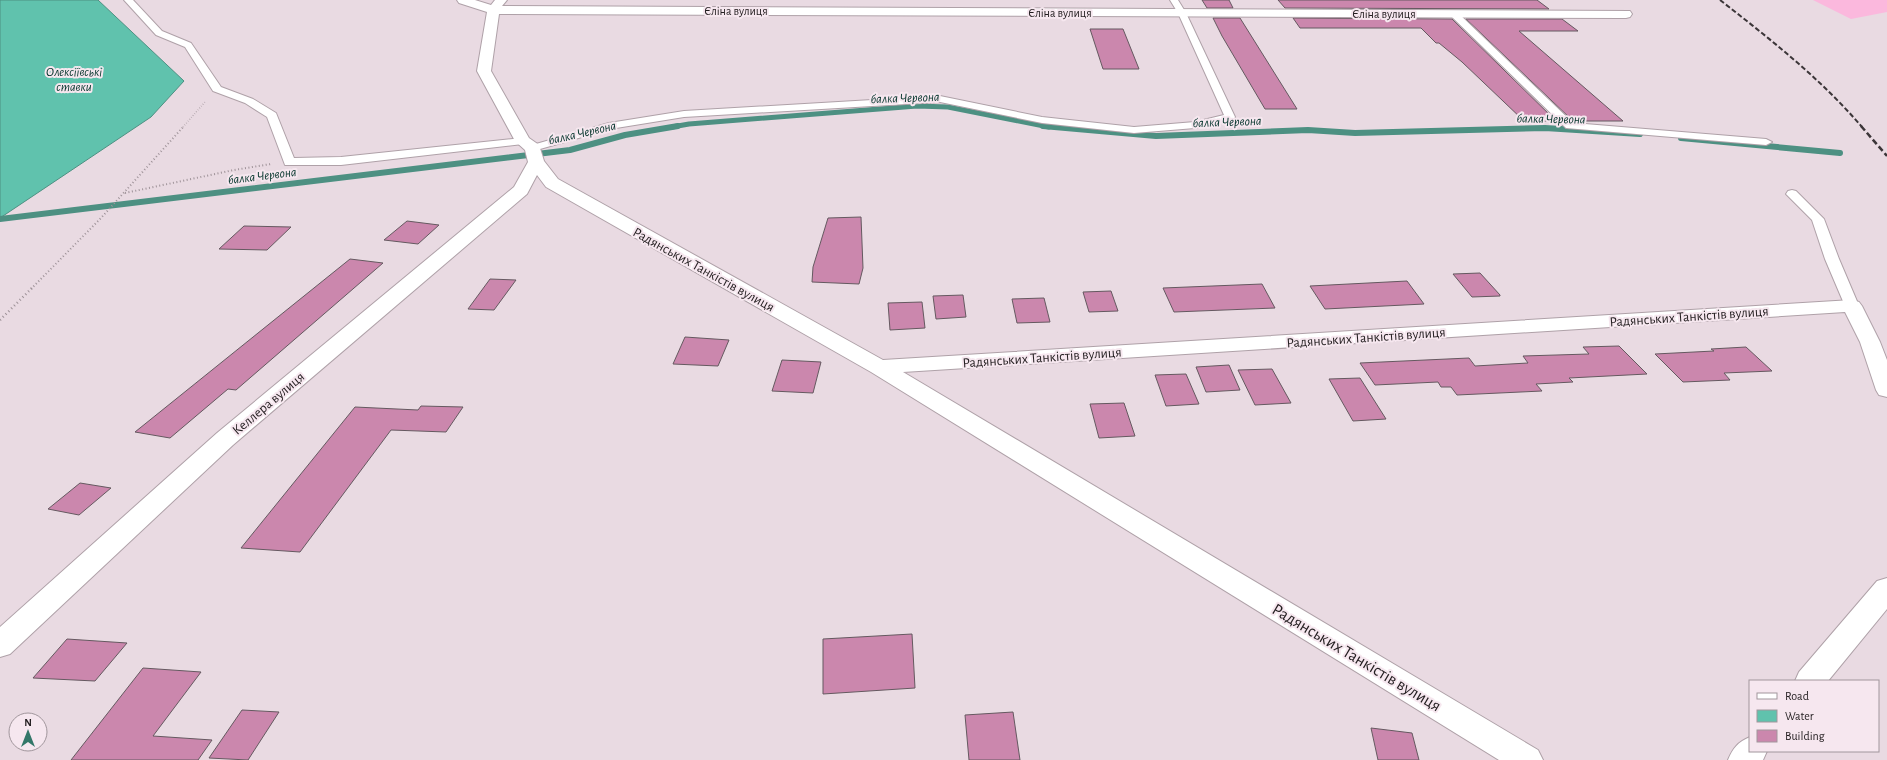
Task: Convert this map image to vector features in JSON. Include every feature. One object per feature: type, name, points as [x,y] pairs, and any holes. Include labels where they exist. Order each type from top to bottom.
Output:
[{"type":"street","points":[[463,0],[497,5]]},
{"type":"street","name":"Єліна вулиця","points":[[497,5],[1182,13],[1626,14]]},
{"type":"street","name":"Радянських Танкістів вулиця","points":[[497,5],[484,71],[552,184],[879,367],[1527,760]]},
{"type":"street","name":"Келлера вулиця","points":[[0,645],[225,439],[521,190],[531,150]]},
{"type":"street","points":[[1852,306],[1870,342],[1887,390]]},
{"type":"street","name":"Радянських Танкістів вулиця","points":[[879,367],[1852,306]]},
{"type":"street","points":[[1811,680],[1887,589]]},
{"type":"street","points":[[1744,760],[1750,752]]},
{"type":"lane","points":[[128,0],[159,32],[188,45],[217,89],[249,100],[272,115],[288,152],[289,162],[341,161],[531,150],[609,126],[684,114],[940,99],[1042,120],[1134,130],[1195,125],[1230,117],[1182,13],[1174,0]]},
{"type":"lane","points":[[1454,14],[1570,126],[1766,142]]},
{"type":"lane","points":[[1792,194],[1818,219],[1832,259],[1852,306]]},
{"type":"path","points":[[0,320],[102,218],[217,89]]},
{"type":"path","points":[[124,193],[165,186],[209,174],[250,166],[289,162]]},
{"type":"shaded area","points":[[1813,0],[1887,0],[1887,12],[1851,19]]},
{"type":"water","name":"Олексіївські ставки","points":[[0,0],[98,0],[184,81],[151,117],[0,218]]},
{"type":"building","points":[[1202,0],[1229,0],[1233,8],[1207,8]]},
{"type":"building","points":[[1278,0],[1537,0],[1549,9],[1285,8]]},
{"type":"building","points":[[1213,18],[1240,18],[1297,109],[1265,109]]},
{"type":"building","points":[[1293,18],[1452,19],[1556,121],[1524,121],[1462,62],[1439,43],[1436,43],[1421,28],[1300,28]]},
{"type":"building","points":[[1466,19],[1562,19],[1578,31],[1519,31],[1623,121],[1573,121]]},
{"type":"building","points":[[1090,29],[1123,29],[1139,69],[1103,69]]},
{"type":"building","points":[[861,217],[863,268],[859,284],[812,282],[813,267],[828,218]]},
{"type":"building","points":[[407,221],[439,225],[418,244],[384,240]]},
{"type":"building","points":[[244,226],[291,227],[267,250],[219,249]]},
{"type":"building","points":[[350,259],[383,263],[236,390],[228,389],[170,438],[135,432]]},
{"type":"building","points":[[1480,273],[1500,296],[1472,297],[1453,274]]},
{"type":"building","points":[[490,279],[516,280],[494,310],[468,309]]},
{"type":"building","points":[[1407,281],[1424,304],[1325,309],[1310,286]]},
{"type":"building","points":[[1262,284],[1275,308],[1174,312],[1163,288]]},
{"type":"building","points":[[1111,291],[1118,311],[1089,312],[1083,292]]},
{"type":"building","points":[[963,295],[966,317],[936,319],[933,296]]},
{"type":"building","points":[[1044,298],[1050,322],[1017,323],[1012,299]]},
{"type":"building","points":[[922,302],[925,328],[890,330],[888,303]]},
{"type":"building","points":[[685,337],[729,340],[718,366],[673,364]]},
{"type":"building","points":[[1619,346],[1647,374],[1569,378],[1573,382],[1536,384],[1542,391],[1457,395],[1451,387],[1441,387],[1438,382],[1375,385],[1360,363],[1469,358],[1475,366],[1528,363],[1523,356],[1589,354],[1583,347]]},
{"type":"building","points":[[1746,347],[1772,371],[1724,373],[1730,380],[1683,382],[1655,354],[1714,351],[1711,349]]},
{"type":"building","points":[[782,360],[821,362],[813,393],[772,391]]},
{"type":"building","points":[[1229,365],[1240,390],[1206,392],[1196,367]]},
{"type":"building","points":[[1272,369],[1291,403],[1255,405],[1238,370]]},
{"type":"building","points":[[1186,374],[1199,404],[1166,406],[1155,375]]},
{"type":"building","points":[[1360,378],[1386,419],[1353,421],[1329,379]]},
{"type":"building","points":[[1124,403],[1135,436],[1099,438],[1090,404]]},
{"type":"building","points":[[421,406],[463,407],[446,432],[391,430],[300,552],[241,548],[355,407],[418,410]]},
{"type":"building","points":[[80,483],[111,488],[79,515],[48,509]]},
{"type":"building","points":[[912,634],[915,688],[823,694],[823,639]]},
{"type":"building","points":[[67,639],[127,643],[95,681],[33,678]]},
{"type":"building","points":[[143,668],[201,672],[153,736],[212,740],[198,760],[71,760]]},
{"type":"building","points":[[242,710],[279,712],[248,760],[209,758]]},
{"type":"building","points":[[1013,712],[1020,760],[969,760],[965,715]]},
{"type":"building","points":[[1371,728],[1412,733],[1419,760],[1378,760]]},
{"type":"waterway","name":"балка Червона","points":[[672,127],[689,124],[917,106],[948,107],[1045,126]]},
{"type":"waterway","name":"балка Червона","points":[[0,219],[570,150],[625,135],[678,126]]},
{"type":"waterway","name":"балка Червона","points":[[1045,126],[1156,136],[1308,130],[1355,133],[1545,128],[1640,134]]},
{"type":"waterway","name":"балка Червона","points":[[1045,126],[1049,127]]},
{"type":"waterway","name":"балка Червона","points":[[1681,138],[1840,153]]},
{"type":"railway","points":[[1720,0],[1776,44],[1812,76],[1862,127]]},
{"type":"railway","points":[[1861,126],[1887,156]]}]
